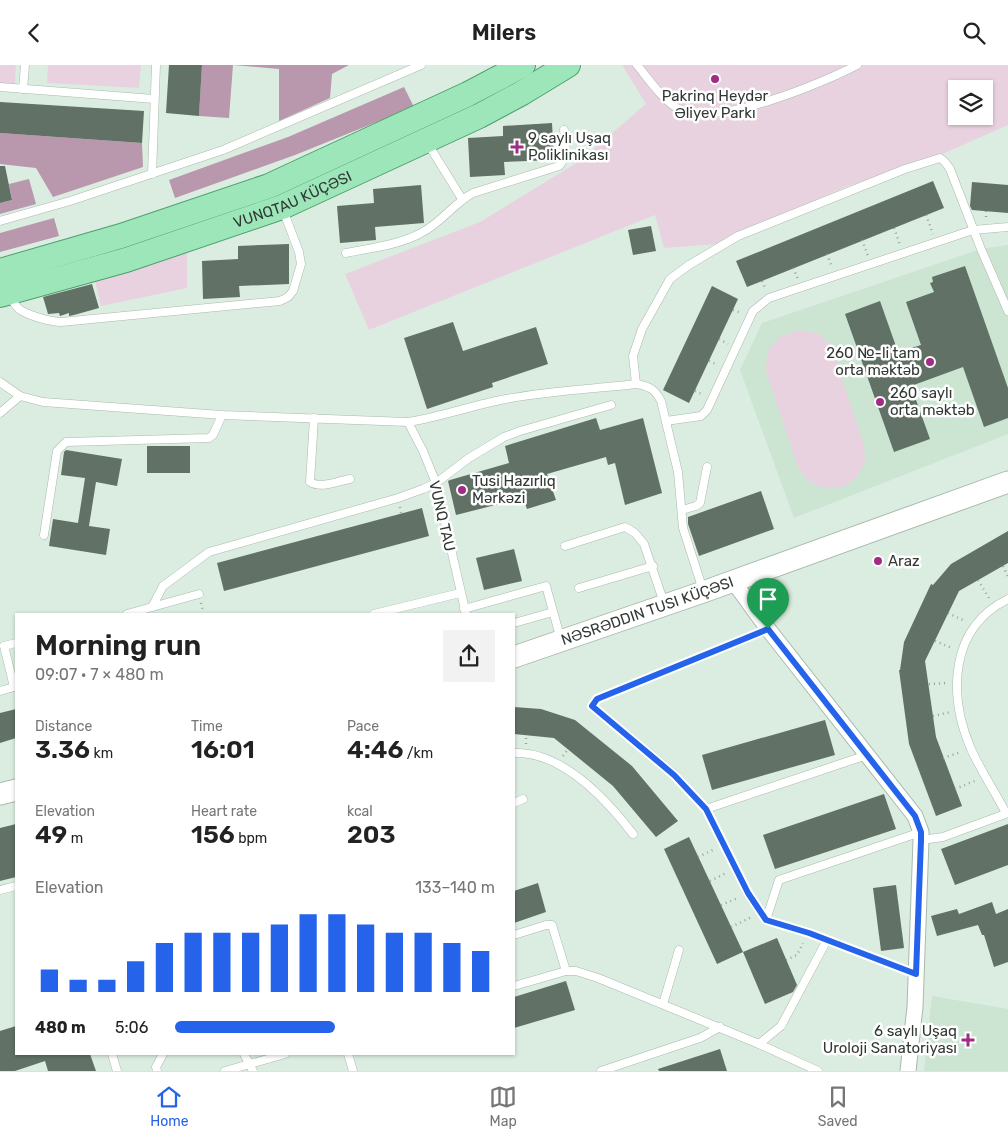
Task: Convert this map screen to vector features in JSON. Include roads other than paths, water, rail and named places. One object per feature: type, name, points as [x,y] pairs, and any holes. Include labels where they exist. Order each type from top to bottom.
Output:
[{"type":"main road","name":"VUNQTAU KÜÇƏSI","points":[[0,271],[121,235],[269,186],[468,94],[523,65]]},
{"type":"main road","name":"VUNQTAU KÜÇƏSI","points":[[5,294],[126,260],[282,207],[505,102],[568,65]]},
{"type":"main road","name":"NƏSRƏDDIN TUSI KÜÇƏSI","points":[[515,657],[703,592],[1008,482]]},
{"type":"main road","points":[[0,794],[15,790]]},
{"type":"street","points":[[733,581],[768,629],[915,816],[921,836],[915,1007],[908,1071]]},
{"type":"lane","points":[[23,89],[25,65]]},
{"type":"lane","points":[[152,174],[156,65]]},
{"type":"lane","points":[[0,221],[70,201],[223,150],[421,65]]},
{"type":"lane","points":[[637,65],[668,100],[680,110],[719,113],[754,105],[831,78],[857,65]]},
{"type":"lane","points":[[0,87],[154,99]]},
{"type":"lane","points":[[346,253],[400,241],[421,233],[444,217],[462,199],[474,193],[558,165],[564,159],[566,151],[564,130]]},
{"type":"lane","points":[[426,140],[462,199]]},
{"type":"lane","points":[[636,384],[633,356],[642,329],[670,279],[738,236],[905,169],[940,158],[950,169],[973,230],[1008,311]]},
{"type":"lane","points":[[5,294],[21,311],[55,322],[280,301],[294,291],[301,264],[299,251],[282,207]]},
{"type":"lane","points":[[666,421],[700,416],[707,410],[754,311],[769,298],[973,230],[1008,227]]},
{"type":"lane","points":[[0,382],[20,395],[43,402],[222,415],[408,422],[509,398],[636,384],[648,386],[656,391],[661,401],[678,472],[683,528],[703,592]]},
{"type":"lane","points":[[0,413],[20,395]]},
{"type":"lane","points":[[152,607],[163,586],[209,551],[398,499],[436,483],[504,437],[611,405]]},
{"type":"lane","points":[[44,535],[57,451],[66,442],[209,438],[213,435],[222,415]]},
{"type":"lane","points":[[314,419],[310,482],[320,485],[350,479]]},
{"type":"lane","name":"VUNQ TAU","points":[[408,422],[423,451],[436,483],[465,611]]},
{"type":"lane","points":[[682,510],[700,503],[707,467]]},
{"type":"lane","points":[[566,546],[625,527],[635,533],[644,544],[665,605]]},
{"type":"lane","points":[[579,588],[653,566]]},
{"type":"lane","points":[[465,611],[546,586],[561,641]]},
{"type":"lane","points":[[378,613],[460,593]]},
{"type":"lane","points":[[130,613],[199,594]]},
{"type":"lane","points":[[763,917],[779,879],[921,836],[943,837],[1007,813],[971,749],[959,711],[956,683],[962,651],[973,626],[993,606],[1008,599]]},
{"type":"lane","points":[[515,623],[553,611]]},
{"type":"lane","points":[[768,629],[597,699],[592,706],[674,775],[706,809],[735,869],[763,917],[916,974]]},
{"type":"lane","points":[[0,691],[14,687],[4,646],[15,643]]},
{"type":"lane","points":[[515,753],[526,752],[558,763],[584,782],[614,810],[633,835]]},
{"type":"lane","points":[[706,809],[867,755]]},
{"type":"lane","points":[[515,803],[523,799]]},
{"type":"lane","points":[[0,890],[15,886]]},
{"type":"lane","points":[[515,935],[546,925],[552,925],[566,971]]},
{"type":"lane","points":[[759,1043],[781,1026],[827,940]]},
{"type":"lane","points":[[663,1004],[679,950]]},
{"type":"lane","points":[[515,986],[566,971],[576,971],[598,978],[759,1043],[818,1071]]},
{"type":"lane","points":[[601,1071],[700,1038],[720,1027]]},
{"type":"lane","points":[[112,1055],[116,1071]]},
{"type":"lane","points":[[157,1071],[156,1067],[162,1055]]},
{"type":"lane","points":[[245,1055],[251,1067]]},
{"type":"lane","points":[[225,1071],[251,1067],[282,1055]]},
{"type":"lane","points":[[348,1055],[353,1071]]},
{"type":"place","name":"Pakrinq Heydər Əliyev Parkı","points":[[715,79]]},
{"type":"place","name":"9 saylı Uşaq Poliklinikası","points":[[517,147]]},
{"type":"place","name":"260 №-li tam orta məktəb","points":[[930,362]]},
{"type":"place","name":"260 saylı orta məktəb","points":[[880,402]]},
{"type":"place","name":"Tusi Hazırlıq Mərkəzi","points":[[462,490]]},
{"type":"place","name":"Araz","points":[[878,561]]},
{"type":"place","name":"6 saylı Uşaq Uroloji Sanatoriyası","points":[[968,1040]]}]
